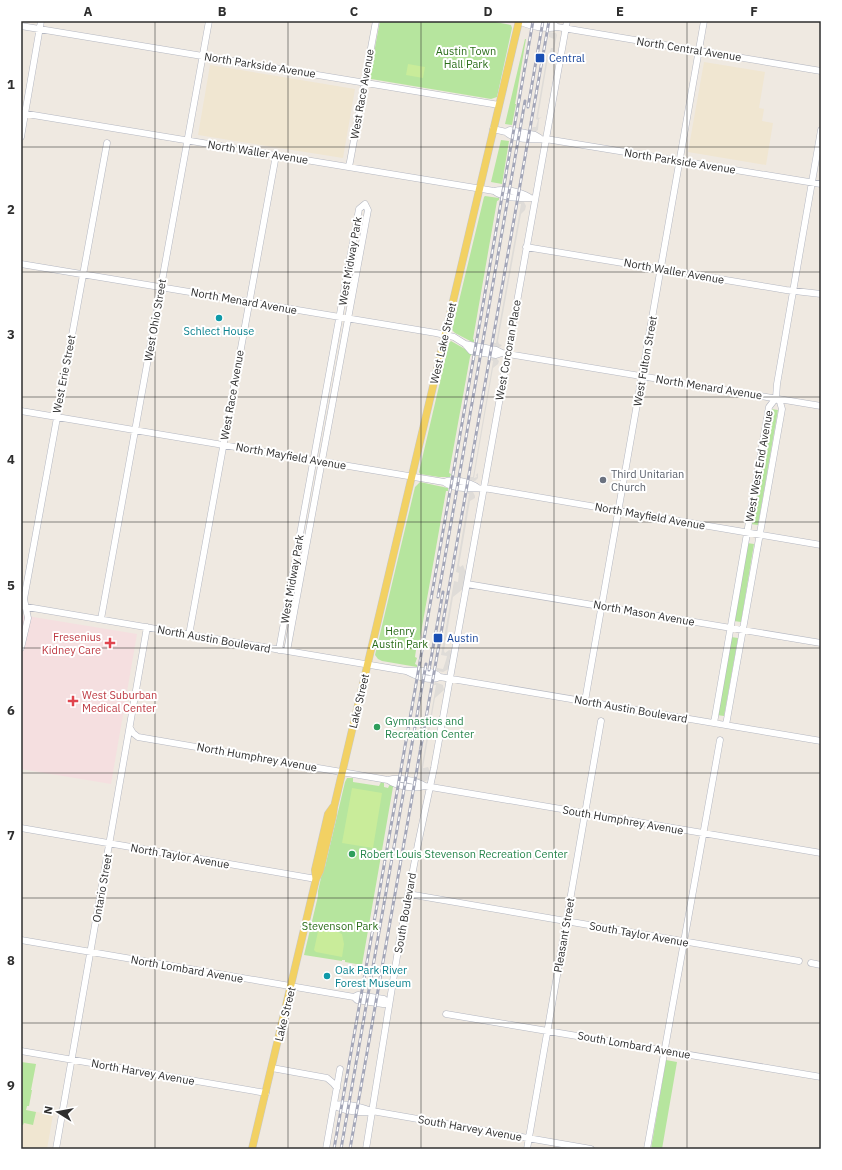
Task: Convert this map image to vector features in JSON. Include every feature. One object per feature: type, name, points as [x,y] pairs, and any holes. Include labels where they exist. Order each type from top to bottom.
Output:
[{"type":"main road","name":"West Lake Street","points":[[367,665],[519,21]]},
{"type":"main road","name":"Lake Street","points":[[252,1149],[316,880],[315,870],[328,814],[334,807],[367,665]]},
{"type":"street","points":[[21,137],[23,113],[42,21]]},
{"type":"street","name":"West Ohio Street","points":[[101,620],[209,21]]},
{"type":"street","name":"West Race Avenue","points":[[349,167],[376,21]]},
{"type":"street","name":"North Central Avenue","points":[[519,21],[524,24],[552,29],[557,27]]},
{"type":"street","name":"North Central Avenue","points":[[534,21],[553,24],[557,27],[565,29],[821,71]]},
{"type":"street","name":"West Corcoran Place","points":[[450,679],[467,584],[481,488],[526,247],[532,198],[567,21]]},
{"type":"street","name":"West Fulton Street","points":[[585,702],[704,21]]},
{"type":"street","name":"North Parkside Avenue","points":[[21,26],[499,105]]},
{"type":"street","name":"North Waller Avenue","points":[[23,113],[494,191],[499,195],[522,199],[532,198]]},
{"type":"street","name":"North Parkside Avenue","points":[[493,130],[506,132],[509,136],[533,140],[543,139],[821,184]]},
{"type":"street","points":[[776,398],[777,384],[821,130]]},
{"type":"street","name":"West Erie Street","points":[[21,648],[28,618],[23,606],[24,599],[107,143]]},
{"type":"street","name":"West Race Avenue","points":[[189,634],[276,155]]},
{"type":"street","name":"West Midway Park","points":[[279,650],[359,209],[365,204],[368,210],[287,651]]},
{"type":"street","points":[[353,244],[361,246]]},
{"type":"street","name":"North Waller Avenue","points":[[526,247],[785,290],[821,294]]},
{"type":"street","name":"North Menard Avenue","points":[[21,264],[444,335],[454,337],[466,344],[471,351],[496,355],[505,354],[821,406]]},
{"type":"street","name":"West West End Avenue","points":[[714,723],[769,407],[776,398],[780,402],[782,409],[726,725]]},
{"type":"street","name":"North Mayfield Avenue","points":[[21,411],[444,482],[449,480],[473,484],[481,488],[821,545]]},
{"type":"street","name":"North Mason Avenue","points":[[467,584],[821,643]]},
{"type":"street","points":[[21,614],[23,606]]},
{"type":"street","name":"North Austin Boulevard","points":[[23,606],[406,671],[414,676],[436,679],[440,677],[821,742]]},
{"type":"street","name":"Ontario Street","points":[[56,1149],[147,627]]},
{"type":"street","name":"South Boulevard","points":[[366,1149],[408,894],[450,679]]},
{"type":"street","name":"Pleasant Street","points":[[527,1149],[601,720]]},
{"type":"street","name":"North Humphrey Avenue","points":[[130,728],[138,737],[388,780],[394,778],[428,786]]},
{"type":"street","points":[[647,1149],[720,740]]},
{"type":"street","name":"South Humphrey Avenue","points":[[428,786],[821,853]]},
{"type":"street","name":"North Taylor Avenue","points":[[21,828],[316,880]]},
{"type":"street","name":"South Taylor Avenue","points":[[408,894],[799,961]]},
{"type":"street","name":"North Lombard Avenue","points":[[21,940],[354,997],[357,1000],[383,1004],[389,1003]]},
{"type":"street","points":[[811,963],[821,965]]},
{"type":"street","name":"South Lombard Avenue","points":[[446,1014],[821,1077]]},
{"type":"street","name":"North Harvey Avenue","points":[[21,1051],[266,1093]]},
{"type":"street","points":[[272,1068],[326,1078],[337,1088]]},
{"type":"street","points":[[326,1149],[340,1069]]},
{"type":"street","points":[[334,1105],[339,1104],[365,1108],[372,1111]]},
{"type":"street","name":"South Harvey Avenue","points":[[372,1111],[591,1149]]},
{"type":"shaded area","points":[[549,32],[556,33],[557,35],[553,54],[548,58],[538,117],[542,117],[539,119],[538,130],[535,132],[532,131],[532,128],[536,127],[538,120],[536,119],[547,55],[549,56],[551,48],[553,48],[554,39],[549,37]]},
{"type":"shaded area","points":[[704,62],[765,72],[759,108],[764,109],[762,121],[773,123],[766,165],[688,152]]},
{"type":"shaded area","points":[[210,65],[355,89],[343,158],[198,135]]},
{"type":"shaded area","points":[[519,201],[524,202],[526,206],[525,210],[521,214],[498,341],[499,344],[502,345],[497,347],[494,346],[494,343],[496,343],[521,204],[519,204]]},
{"type":"shaded area","points":[[492,357],[499,361],[493,368],[474,478],[477,477],[476,475],[478,473],[478,478],[475,481],[470,480],[470,477],[473,477],[493,361],[491,360]]},
{"type":"shaded area","points":[[468,491],[473,492],[475,498],[470,501],[459,565],[460,567],[463,565],[466,573],[463,589],[453,597],[444,651],[445,653],[449,650],[452,651],[449,669],[443,672],[437,671],[437,668],[443,669],[447,656],[441,655],[454,581],[458,582],[459,573],[456,572],[469,494]]},
{"type":"shaded area","name":"West Suburban Medical Center","points":[[21,615],[137,634],[111,784],[21,769]]},
{"type":"shaded area","points":[[435,682],[443,685],[444,690],[435,698],[423,768],[428,767],[430,771],[428,780],[423,782],[417,780],[417,778],[420,778],[436,685],[434,685]]},
{"type":"shaded area","points":[[21,1062],[36,1064],[29,1106],[27,1106],[26,1110],[53,1115],[47,1149],[21,1149]]},
{"type":"green space","name":"Austin Town Hall Park","points":[[380,21],[490,21],[511,25],[512,28],[497,97],[491,99],[371,79],[370,74]]},
{"type":"green space","points":[[525,39],[512,125],[505,124]]},
{"type":"green space","points":[[408,64],[425,67],[423,78],[406,75]]},
{"type":"green space","points":[[501,140],[509,141],[502,184],[491,182]]},
{"type":"green space","points":[[485,196],[499,198],[499,200],[497,201],[473,339],[474,343],[452,330]]},
{"type":"green space","points":[[451,341],[472,353],[470,357],[449,473],[451,474],[450,477],[439,477],[420,474],[419,472],[449,343]]},
{"type":"green space","points":[[771,409],[778,410],[758,525],[751,524]]},
{"type":"green space","name":"Henry Austin Park","points":[[420,482],[448,488],[448,491],[446,491],[418,650],[416,650],[415,657],[417,658],[415,664],[417,667],[382,661],[375,655],[415,487]]},
{"type":"green space","points":[[747,543],[754,544],[741,622],[734,621]]},
{"type":"green space","points":[[731,637],[738,638],[724,716],[717,715]]},
{"type":"green space","name":"Stevenson Park","points":[[347,778],[353,778],[353,782],[379,786],[381,782],[384,783],[384,787],[388,788],[390,784],[395,785],[395,787],[393,787],[362,965],[345,962],[345,960],[342,961],[304,955],[323,869],[325,867]]},
{"type":"green space","points":[[352,788],[382,793],[373,848],[342,843]]},
{"type":"green space","points":[[319,927],[334,930],[342,934],[344,944],[342,957],[316,952],[314,950]]},
{"type":"green space","points":[[666,1060],[677,1062],[662,1149],[651,1149]]},
{"type":"green space","points":[[21,1062],[36,1064],[29,1106],[27,1106],[26,1110],[36,1112],[33,1125],[24,1123],[21,1125]]},
{"type":"railway","points":[[334,1149],[533,21]]},
{"type":"railway","points":[[528,107],[543,21]]},
{"type":"railway","points":[[350,1149],[549,21]]},
{"type":"railway","points":[[438,597],[525,101]]},
{"type":"railway","points":[[429,670],[443,592]]},
{"type":"railway","points":[[341,1149],[426,664]]},
{"type":"place","name":"Central","points":[[540,58]]},
{"type":"place","name":"Schlect House","points":[[219,318]]},
{"type":"place","name":"Third Unitarian Church","points":[[603,480]]},
{"type":"place","name":"Austin","points":[[438,638]]},
{"type":"place","name":"Fresenius Kidney Care","points":[[110,643]]},
{"type":"place","name":"West Suburban Medical Center","points":[[73,701]]},
{"type":"place","name":"Gymnastics and Recreation Center","points":[[377,727]]},
{"type":"place","name":"Robert Louis Stevenson Recreation Center","points":[[352,854]]},
{"type":"place","name":"Oak Park River Forest Museum","points":[[327,976]]}]
